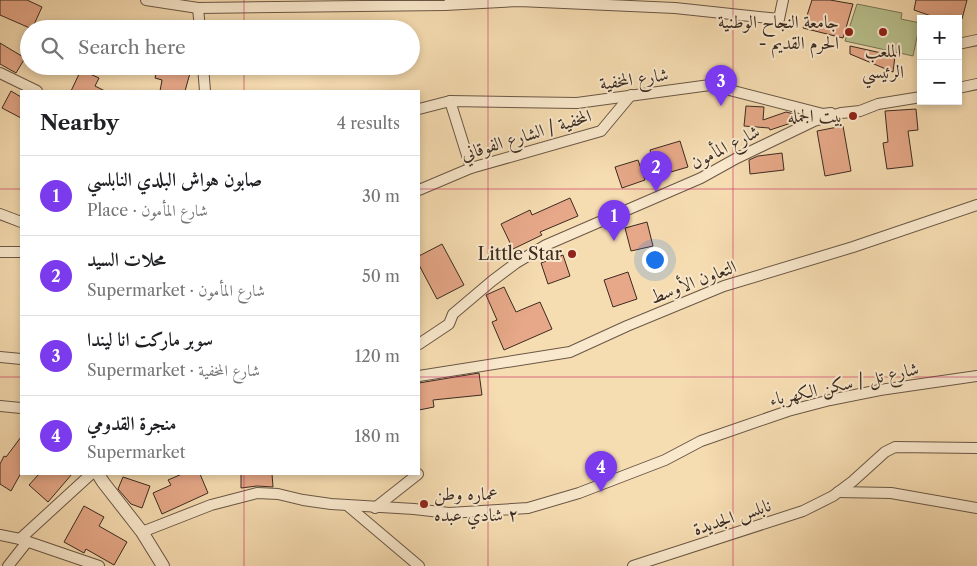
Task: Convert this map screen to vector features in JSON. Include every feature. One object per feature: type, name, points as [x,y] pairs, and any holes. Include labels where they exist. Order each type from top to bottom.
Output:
[{"type":"street","points":[[146,0],[198,8],[445,6],[519,1],[675,8],[779,20],[780,1]]},
{"type":"street","points":[[198,8],[199,20]]},
{"type":"street","points":[[962,43],[977,40]]},
{"type":"street","points":[[0,73],[35,90]]},
{"type":"street","points":[[204,75],[205,90]]},
{"type":"street","points":[[962,87],[977,84]]},
{"type":"street","name":"شارع المخفية","points":[[420,108],[450,101],[577,103],[710,85],[823,114],[850,112]]},
{"type":"street","name":"المخفية / الشارع الفوقاني","points":[[420,190],[471,168],[601,131],[631,95]]},
{"type":"street","name":"شارع المأمون","points":[[420,343],[448,324],[453,314],[502,273],[546,245],[701,178],[802,126],[826,118],[860,111],[878,104],[917,98]]},
{"type":"street","points":[[450,101],[471,168]]},
{"type":"street","name":"التعاون الأوسط","points":[[420,376],[570,352],[724,286],[853,247],[977,205]]},
{"type":"street","points":[[0,214],[20,222]]},
{"type":"street","points":[[0,252],[20,252]]},
{"type":"street","points":[[0,357],[20,360]]},
{"type":"street","name":"شارع تل / سكن الكهرباء","points":[[142,532],[211,505],[258,493],[278,494],[303,500],[347,505],[449,513],[528,508],[579,493],[665,460],[708,438],[788,411],[880,390],[977,376]]},
{"type":"street","points":[[0,406],[20,408]]},
{"type":"street","name":"نابلس الجديدة","points":[[633,566],[803,512],[838,492],[885,452],[895,447],[977,448]]},
{"type":"street","points":[[8,566],[24,541],[90,475]]},
{"type":"street","points":[[99,475],[142,532],[163,566]]},
{"type":"street","points":[[376,508],[417,475]]},
{"type":"street","points":[[838,492],[891,493],[977,508]]},
{"type":"street","points":[[347,505],[419,566]]},
{"type":"street","points":[[0,535],[99,566]]},
{"type":"green space","name":"الملعب الرئيسي","points":[[857,4],[902,13],[901,19],[917,22],[917,37],[913,56],[845,41]]},
{"type":"building","points":[[0,0],[27,0],[42,7],[36,20],[20,20],[20,24],[0,15]]},
{"type":"building","points":[[812,0],[830,0],[853,4],[843,38],[803,28]]},
{"type":"building","points":[[916,0],[967,0],[962,19],[962,15],[928,15],[914,10]]},
{"type":"building","points":[[0,43],[20,55],[20,66],[16,73],[0,64]]},
{"type":"building","points":[[850,46],[895,56],[893,72],[850,54]]},
{"type":"building","points":[[79,75],[92,75],[99,78],[95,86],[103,90],[71,90]]},
{"type":"building","points":[[156,75],[189,75],[185,90],[160,90],[162,80],[155,78]]},
{"type":"building","points":[[11,91],[20,96],[20,117],[2,108]]},
{"type":"building","points":[[746,106],[764,107],[763,120],[786,112],[794,114],[797,121],[770,130],[769,128],[744,126]]},
{"type":"building","points":[[916,109],[918,130],[908,131],[913,166],[887,169],[883,143],[888,142],[885,111]]},
{"type":"building","points":[[843,126],[851,171],[825,176],[817,131]]},
{"type":"building","points":[[680,141],[688,167],[657,176],[650,150]]},
{"type":"building","points":[[782,153],[784,170],[750,174],[749,160],[758,156]]},
{"type":"building","points":[[638,160],[645,180],[622,188],[615,167]]},
{"type":"building","points":[[570,198],[578,216],[540,232],[542,235],[513,249],[501,224],[530,210],[532,215]]},
{"type":"building","points":[[647,222],[653,246],[631,251],[625,228]]},
{"type":"building","points":[[442,244],[464,285],[437,299],[420,267],[420,255]]},
{"type":"building","points":[[563,255],[570,276],[548,284],[541,263]]},
{"type":"building","points":[[628,272],[637,299],[613,307],[604,280]]},
{"type":"building","points":[[504,287],[516,312],[540,302],[552,329],[504,350],[492,322],[497,320],[486,295]]},
{"type":"building","points":[[479,373],[482,395],[433,400],[434,407],[420,410],[420,383]]},
{"type":"building","points":[[20,438],[20,475],[11,491],[0,484],[0,464],[4,456],[6,457]]},
{"type":"building","points":[[38,475],[71,475],[48,502],[29,485]]},
{"type":"building","points":[[180,475],[200,475],[208,493],[162,514],[153,493],[171,485],[168,480]]},
{"type":"building","points":[[241,475],[272,475],[273,487],[241,488]]},
{"type":"building","points":[[123,477],[150,486],[142,508],[131,504],[118,489]]},
{"type":"building","points":[[84,506],[104,517],[99,526],[127,542],[114,565],[86,549],[84,553],[64,542]]},
{"type":"place","name":"جامعة النجاح الوطنية - الحرم القديم","points":[[849,32]]},
{"type":"place","name":"الملعب الرئيسي","points":[[883,32]]},
{"type":"place","name":"سوبر ماركت انا ليندا","points":[[721,106]]},
{"type":"place","name":"بيت الجمله","points":[[853,116]]},
{"type":"place","name":"محلات السيد","points":[[656,192]]},
{"type":"place","name":"صابون هواش البلدي النابلسي","points":[[614,241]]},
{"type":"place","name":"Little Star","points":[[572,254]]},
{"type":"place","name":"منجرة القدومي","points":[[601,492]]},
{"type":"place","name":"عماره وطن ٢ شادي عبده","points":[[424,504]]}]
